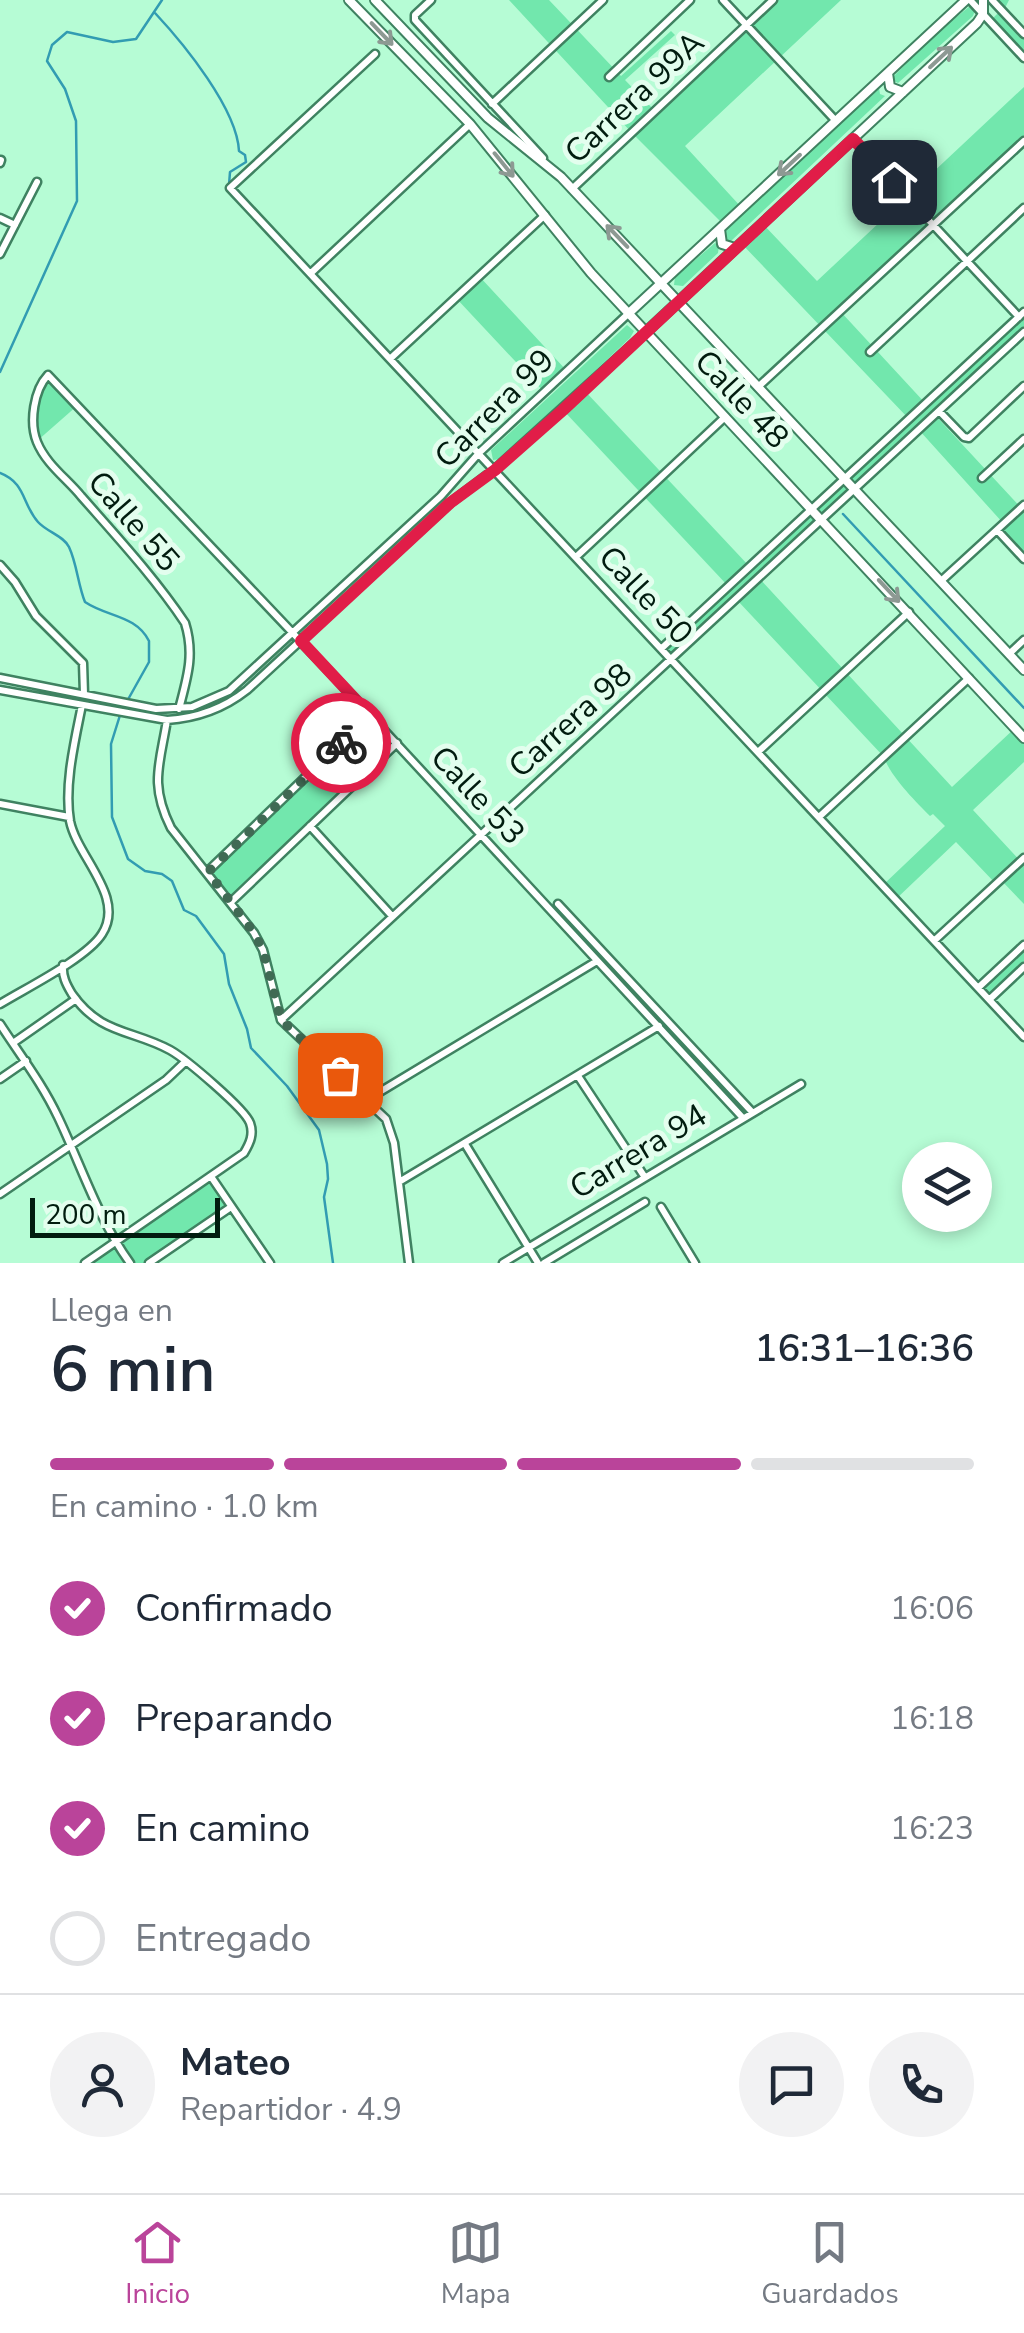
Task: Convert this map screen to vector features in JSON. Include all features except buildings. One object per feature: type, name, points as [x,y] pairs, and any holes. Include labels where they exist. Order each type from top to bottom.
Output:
[{"type":"main road","name":"Calle 48","points":[[349,0],[470,124],[591,273],[1024,738]]},
{"type":"main road","name":"Calle 48","points":[[374,0],[488,118],[572,189],[1024,670]]},
{"type":"main road","name":"Carrera 99","points":[[629,313],[968,0]]},
{"type":"main road","points":[[983,0],[983,14]]},
{"type":"main road","name":"Carrera 99","points":[[646,332],[983,14]]},
{"type":"main road","points":[[888,74],[890,87],[903,92]]},
{"type":"main road","points":[[720,229],[722,244],[737,247]]},
{"type":"street","name":"Calle 48","points":[[432,0],[414,18],[561,178]]},
{"type":"street","points":[[492,104],[603,0]]},
{"type":"street","points":[[609,77],[690,0]]},
{"type":"street","points":[[724,0],[836,121]]},
{"type":"street","name":"Carrera 99A","points":[[572,189],[774,0]]},
{"type":"street","points":[[968,0],[1024,58]]},
{"type":"street","points":[[992,0],[1024,34]]},
{"type":"street","name":"Calle 50","points":[[375,54],[230,188],[1024,1037]]},
{"type":"street","points":[[310,273],[470,124]]},
{"type":"street","points":[[853,139],[1022,315]]},
{"type":"street","points":[[758,387],[1024,141]]},
{"type":"street","points":[[0,254],[37,182]]},
{"type":"street","points":[[870,352],[1024,208]]},
{"type":"street","points":[[391,358],[545,215]]},
{"type":"street","points":[[0,218],[15,225]]},
{"type":"street","name":"Carrera 99","points":[[0,678],[143,706],[179,709],[229,691],[441,496],[479,452],[629,313]]},
{"type":"street","name":"Carrera 98","points":[[662,648],[1022,315]]},
{"type":"street","name":"Carrera 99","points":[[0,690],[167,720],[206,713],[235,700],[450,503],[495,470],[646,332]]},
{"type":"street","name":"Carrera 98","points":[[281,1020],[1024,332]]},
{"type":"street","name":"Calle 55","points":[[52,378],[48,375],[42,382],[35,402],[37,441],[49,462],[185,623],[191,662],[179,709]]},
{"type":"street","name":"Calle 53","points":[[52,378],[742,1117]]},
{"type":"street","points":[[939,411],[967,438],[1024,386]]},
{"type":"street","points":[[576,556],[724,418]]},
{"type":"street","points":[[982,478],[1024,438]]},
{"type":"street","points":[[941,582],[1024,504]]},
{"type":"street","points":[[997,530],[1024,559]]},
{"type":"street","points":[[0,566],[36,616],[83,663],[84,694]]},
{"type":"street","points":[[758,752],[909,612]]},
{"type":"street","points":[[1009,654],[1024,640]]},
{"type":"street","points":[[819,817],[970,678]]},
{"type":"street","points":[[0,1004],[92,945],[106,927],[108,904],[81,850],[70,817],[72,770],[82,706]]},
{"type":"street","points":[[208,872],[370,715]]},
{"type":"street","points":[[167,720],[156,774],[162,810],[263,950],[281,1020],[386,1119],[394,1143],[409,1263]]},
{"type":"street","points":[[232,902],[396,744]]},
{"type":"street","points":[[0,804],[70,817]]},
{"type":"street","points":[[310,826],[392,916]]},
{"type":"street","points":[[935,940],[1024,858]]},
{"type":"street","points":[[558,904],[752,1112]]},
{"type":"street","points":[[979,987],[1024,945]]},
{"type":"street","points":[[368,1099],[598,961]]},
{"type":"street","points":[[63,965],[64,978],[76,999],[106,1027],[160,1046],[186,1062],[246,1116],[252,1133],[244,1152],[212,1178],[85,1263]]},
{"type":"street","points":[[990,999],[1024,968]]},
{"type":"street","points":[[13,1042],[76,999]]},
{"type":"street","points":[[0,1024],[57,1114],[115,1242],[130,1263]]},
{"type":"street","points":[[398,1182],[659,1026]]},
{"type":"street","points":[[0,1079],[26,1061]]},
{"type":"street","points":[[0,1194],[166,1080],[186,1062]]},
{"type":"street","points":[[578,1076],[644,1176]]},
{"type":"street","name":"Carrera 94","points":[[503,1263],[801,1084]]},
{"type":"street","points":[[465,1144],[541,1263],[645,1202]]},
{"type":"street","points":[[212,1178],[270,1263]]},
{"type":"street","points":[[149,1263],[231,1207]]},
{"type":"street","points":[[661,1207],[695,1263]]},
{"type":"green space","points":[[509,0],[549,0],[621,76],[671,31],[675,35],[625,80],[655,111],[773,0],[841,0],[685,146],[742,208],[724,225]]},
{"type":"green space","points":[[992,0],[1009,0],[1003,12],[1024,34],[1024,58],[992,19],[1001,10]]},
{"type":"green space","points":[[970,6],[975,10],[973,16],[898,83],[894,81],[893,77],[933,36]]},
{"type":"green space","points":[[1024,87],[1024,141],[840,311],[926,404],[1024,312],[1024,332],[935,415],[1024,511],[1024,559],[997,530],[1003,523],[919,430],[760,579],[952,787],[1015,728],[1024,738],[1024,762],[973,810],[1024,865],[1024,904],[1001,880],[996,884],[956,842],[896,899],[883,885],[945,826],[911,796],[884,757],[737,600],[672,660],[662,648],[728,586],[563,410],[584,390],[749,566],[909,419],[741,243],[762,223],[817,281]]},
{"type":"green space","points":[[879,88],[885,96],[731,241],[725,242],[723,233]]},
{"type":"green space","points":[[715,243],[718,253],[683,286],[674,285],[675,277]]},
{"type":"green space","points":[[479,276],[567,371],[544,392],[456,298]]},
{"type":"green space","points":[[627,325],[634,331],[630,338],[501,459],[493,460],[491,450]]},
{"type":"green space","points":[[46,377],[78,405],[37,441],[34,415]]},
{"type":"green space","points":[[370,715],[397,743],[232,901],[207,872]]},
{"type":"green space","points":[[1024,945],[1024,967],[990,999],[979,987]]},
{"type":"green space","points":[[212,1178],[231,1207],[149,1263],[85,1263]]},
{"type":"waterway","points":[[0,372],[77,201],[76,121],[65,89],[47,61],[52,45],[67,32],[113,42],[136,39],[162,0]]},
{"type":"waterway","points":[[155,13],[194,59],[229,116],[246,162],[230,172],[229,185]]},
{"type":"waterway","points":[[0,473],[15,482],[38,522],[67,543],[85,602],[129,621],[149,641],[149,662],[121,712],[111,744],[112,817],[128,859],[145,871],[162,874],[172,881],[184,910],[196,916],[224,954],[229,984],[251,1048],[287,1086],[319,1130],[327,1164],[324,1197],[333,1263]]},
{"type":"waterway","points":[[843,514],[1024,708]]},
{"type":"way so far","points":[[340,1075],[281,1020],[263,950],[208,872],[341,743]]},
{"type":"route","points":[[341,743],[370,715],[301,641],[450,503],[495,470],[563,410],[853,139],[894,182]]}]
